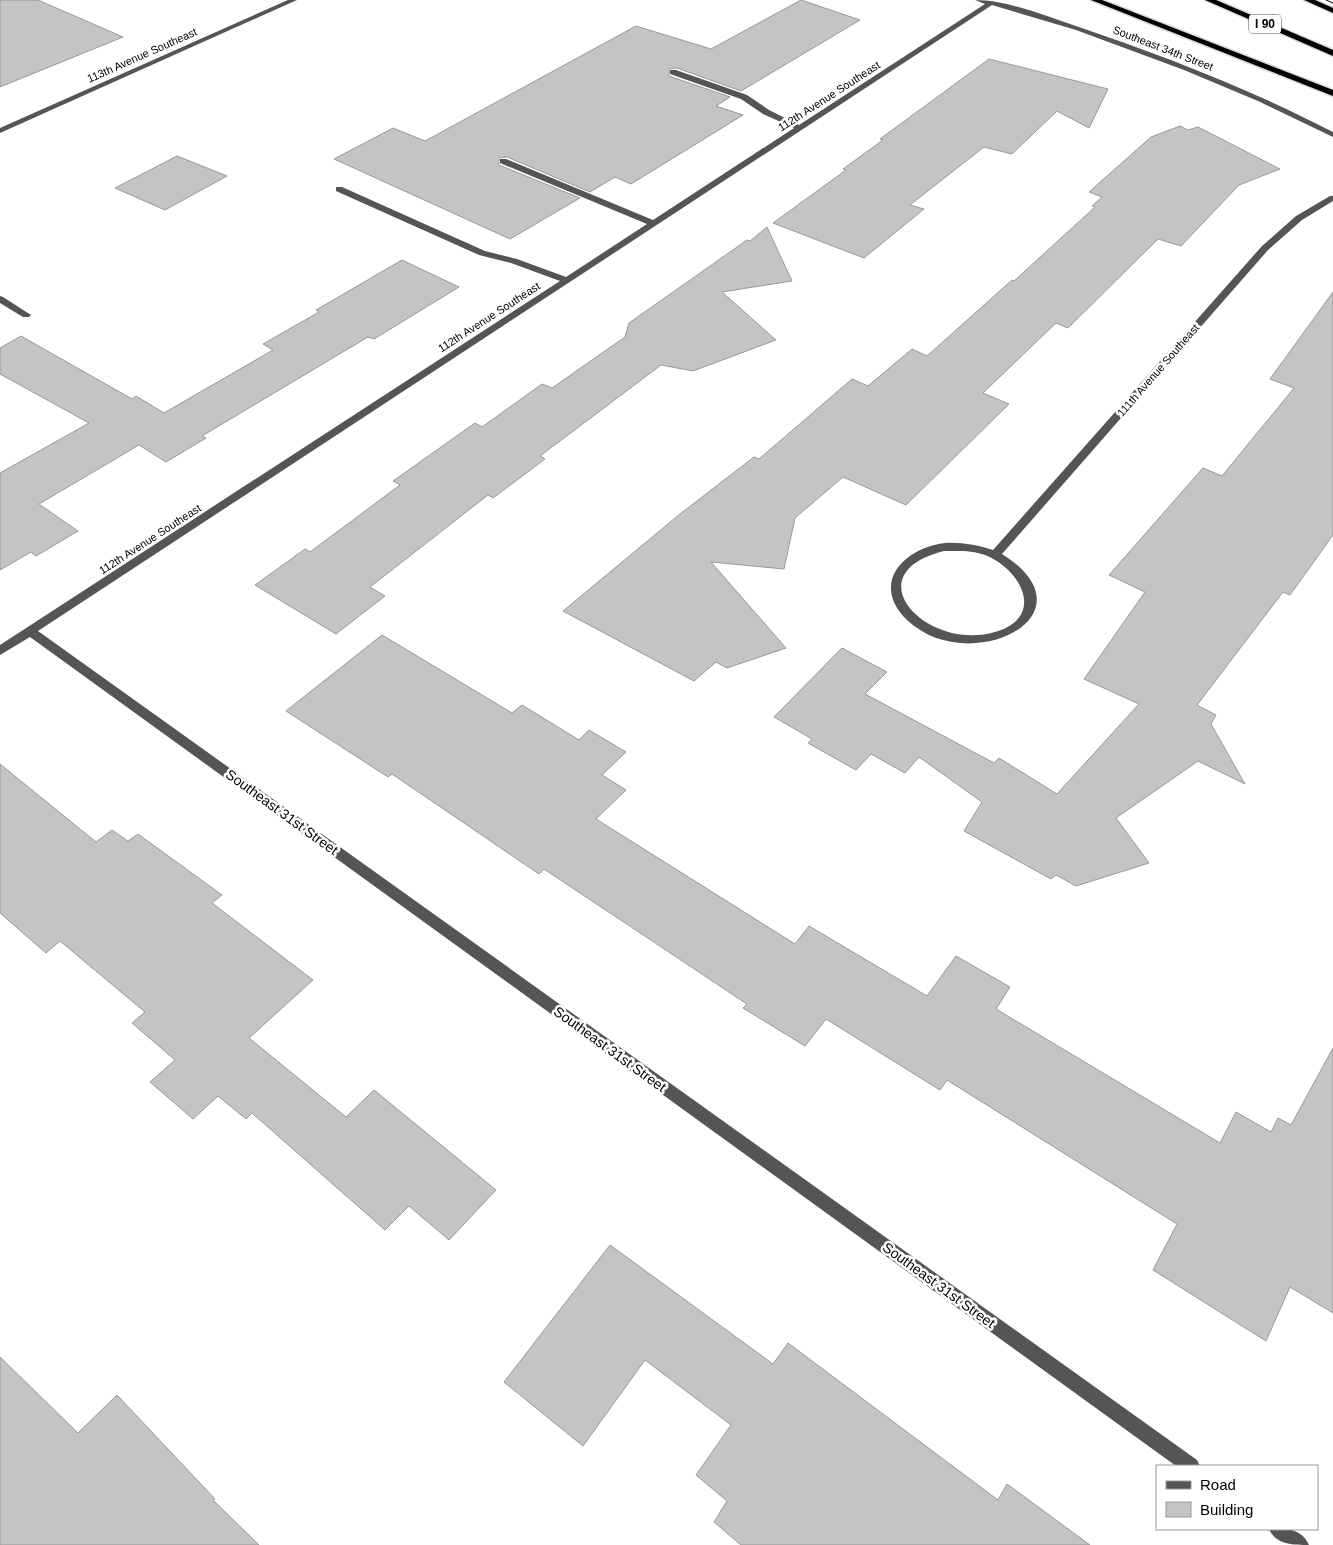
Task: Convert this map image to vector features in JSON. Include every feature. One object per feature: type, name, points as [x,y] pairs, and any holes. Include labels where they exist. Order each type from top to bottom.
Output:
[{"type":"highway","points":[[1095,0],[1333,93]]},
{"type":"highway","name":"I 90","points":[[1209,0],[1333,53]]},
{"type":"highway","points":[[1308,0],[1333,11]]},
{"type":"street","name":"113th Avenue Southeast","points":[[0,131],[294,0]]},
{"type":"street","name":"Southeast 34th Street","points":[[978,0],[1089,32],[1169,62],[1254,96],[1333,135]]},
{"type":"street","name":"112th Avenue Southeast","points":[[0,651],[991,3]]},
{"type":"street","points":[[673,72],[744,97],[766,112],[800,128]]},
{"type":"street","points":[[503,161],[654,224]]},
{"type":"street","points":[[339,189],[482,253],[514,261],[567,280]]},
{"type":"street","name":"111th Avenue Southeast","points":[[995,555],[1265,248],[1299,218],[1333,198]]},
{"type":"street","points":[[0,299],[26,315]]},
{"type":"street","points":[[944,547],[970,548],[995,555],[1016,568],[1028,585],[1032,603],[1024,620],[1007,632],[983,639],[955,638],[929,630],[908,616],[897,599],[896,580],[904,565],[921,553],[944,547]]},
{"type":"street","name":"Southeast 31st Street","points":[[30,631],[1190,1465]]},
{"type":"street","points":[[1279,1530],[1300,1545]]},
{"type":"building","points":[[0,0],[38,0],[123,37],[0,87]]},
{"type":"building","points":[[801,0],[860,20],[741,91],[677,68],[669,69],[669,76],[730,97],[716,106],[743,115],[631,184],[615,177],[590,192],[507,157],[499,158],[499,165],[580,198],[510,239],[334,159],[393,128],[425,141],[636,26],[711,49]]},
{"type":"building","points":[[989,59],[1108,89],[1089,128],[1057,111],[1012,154],[984,147],[910,205],[924,209],[864,258],[773,223],[846,170],[843,169],[883,140],[880,139]]},
{"type":"building","points":[[1180,126],[1188,130],[1198,127],[1280,169],[1239,185],[1181,246],[1158,239],[1068,328],[1056,323],[983,393],[1009,404],[906,505],[843,477],[795,518],[784,569],[711,562],[786,648],[727,668],[716,662],[694,681],[563,611],[680,514],[754,457],[759,459],[852,379],[868,386],[912,349],[927,356],[1012,280],[1014,281],[1095,207],[1092,206],[1102,197],[1089,192],[1151,137]]},
{"type":"building","points":[[177,156],[227,176],[165,210],[115,188]]},
{"type":"building","points":[[767,227],[792,281],[722,292],[776,340],[693,371],[661,365],[540,456],[545,459],[493,498],[488,495],[370,587],[385,596],[336,634],[255,585],[305,549],[310,552],[400,485],[393,481],[475,423],[482,427],[542,384],[552,388],[625,337],[629,323],[747,240],[750,241]]},
{"type":"building","points":[[402,260],[459,287],[374,339],[368,337],[202,436],[206,438],[166,462],[139,445],[39,504],[78,531],[36,556],[31,552],[0,570],[0,473],[89,423],[0,374],[0,348],[21,336],[132,399],[136,396],[164,413],[273,350],[263,344],[319,312],[316,310]]},
{"type":"building","points":[[1333,292],[1333,535],[1290,595],[1283,592],[1197,705],[1216,715],[1211,724],[1245,784],[1198,761],[1116,818],[1149,863],[1076,886],[1056,875],[1051,879],[964,831],[982,802],[919,757],[905,773],[871,754],[856,770],[808,743],[812,739],[774,717],[842,648],[887,672],[865,694],[994,763],[999,758],[1057,794],[1139,704],[1084,679],[1145,592],[1109,575],[1203,468],[1222,476],[1294,388],[1270,379]]},
{"type":"building","points":[[382,635],[512,713],[522,705],[579,740],[589,730],[626,752],[602,775],[626,790],[596,819],[795,944],[809,926],[927,996],[956,956],[1010,987],[996,1009],[1220,1143],[1236,1112],[1271,1132],[1278,1118],[1291,1125],[1333,1048],[1333,1313],[1290,1287],[1266,1341],[1153,1270],[1177,1224],[947,1080],[940,1090],[826,1019],[805,1046],[743,1008],[747,1004],[544,869],[539,874],[392,774],[388,777],[286,711]]},
{"type":"building","points":[[0,764],[96,842],[112,830],[128,841],[138,834],[222,895],[212,903],[313,980],[249,1038],[346,1117],[374,1090],[496,1190],[449,1240],[409,1206],[385,1230],[252,1113],[246,1119],[218,1096],[193,1119],[150,1082],[175,1060],[132,1023],[145,1012],[60,941],[46,953],[0,913]]},
{"type":"building","points":[[610,1245],[773,1364],[788,1343],[998,1500],[1007,1484],[1090,1545],[741,1545],[714,1522],[727,1501],[696,1475],[731,1425],[645,1360],[583,1446],[504,1382]]},
{"type":"building","points":[[0,1357],[78,1433],[117,1395],[215,1499],[213,1500],[259,1545],[0,1545]]},
{"type":"tram line","points":[[1326,0],[1333,3]]}]
